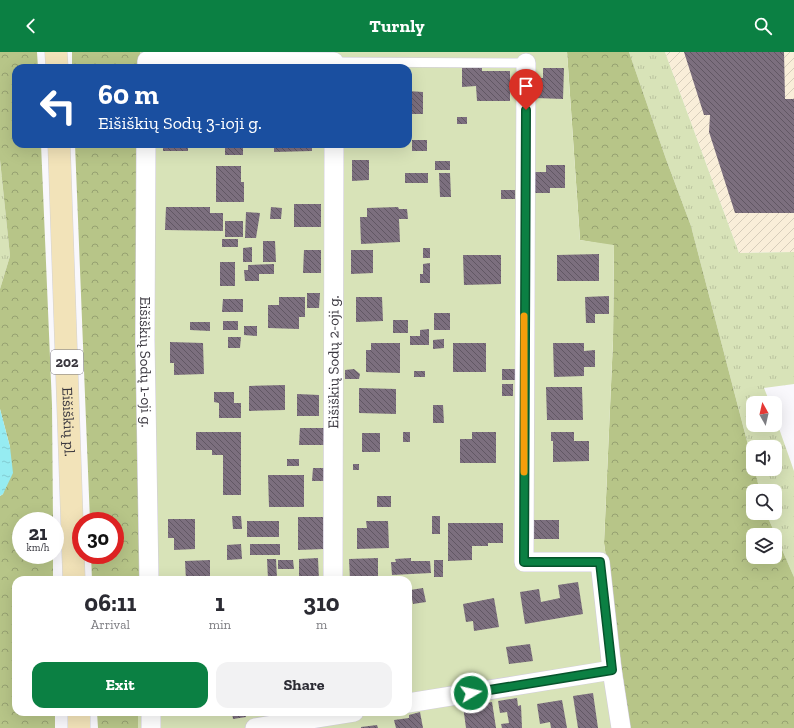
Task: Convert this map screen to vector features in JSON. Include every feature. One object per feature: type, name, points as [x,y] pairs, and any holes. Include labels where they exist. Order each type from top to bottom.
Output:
[{"type":"main road","points":[[56,52],[57,64]]},
{"type":"main road","name":"Eišiškių pl.","points":[[59,148],[74,576]]},
{"type":"main road","points":[[79,716],[79,728]]},
{"type":"street","points":[[526,63],[524,562],[600,562],[612,670],[621,728]]},
{"type":"street","name":"Eišiškių Sodų 1-oji g.","points":[[146,148],[145,340],[149,576]]},
{"type":"street","name":"Eišiškių Sodų 2-oji g.","points":[[333,576],[334,148]]},
{"type":"street","points":[[412,702],[612,670]]},
{"type":"street","points":[[151,716],[151,728]]},
{"type":"street","points":[[255,728],[329,716]]},
{"type":"lane","points":[[412,64],[526,63]]},
{"type":"shaded area","points":[[665,52],[794,52],[794,252],[739,253]]},
{"type":"green space","points":[[0,52],[37,52],[38,64],[12,64],[12,148],[41,148],[52,405],[53,512],[12,512],[12,564],[53,564],[53,576],[12,576],[12,716],[55,716],[55,728],[0,728],[0,496],[3,494],[10,447],[0,409],[0,289],[10,256],[0,160]]},
{"type":"green space","points":[[72,52],[140,52],[140,64],[72,64]]},
{"type":"green space","points":[[140,52],[567,52],[580,240],[614,245],[613,340],[604,543],[630,728],[138,728],[138,716],[412,716],[412,576],[140,576],[140,148],[412,148],[412,64],[140,64]]},
{"type":"green space","points":[[567,52],[629,52],[691,226],[747,440],[746,476],[756,476],[758,484],[746,484],[746,520],[769,520],[773,528],[746,528],[746,564],[782,564],[782,550],[794,577],[794,728],[630,728],[604,543],[613,340],[614,246],[580,240]]},
{"type":"green space","points":[[629,52],[665,52],[739,253],[794,252],[794,384],[764,388],[767,396],[746,396],[746,432],[780,432],[794,471],[794,577],[782,550],[782,528],[773,528],[769,520],[782,520],[782,484],[758,484],[756,476],[782,476],[782,440],[747,440],[691,226]]},
{"type":"green space","points":[[75,148],[140,148],[140,576],[92,576],[91,564],[124,564],[124,512],[90,512]]},
{"type":"green space","points":[[0,160],[10,256],[0,289]]},
{"type":"green space","points":[[97,716],[138,716],[138,728],[98,728]]},
{"type":"water","points":[[0,409],[10,447],[13,473],[3,494],[0,496]]},
{"type":"building","points":[[684,52],[784,52],[785,99],[794,99],[794,213],[735,213],[709,132],[710,115],[704,115]]},
{"type":"building","points":[[462,68],[482,68],[482,71],[510,71],[510,101],[477,101],[476,86],[462,87]]},
{"type":"building","points":[[543,68],[564,68],[563,99],[536,98],[537,78],[543,78]]},
{"type":"building","points":[[412,91],[423,92],[423,114],[412,114]]},
{"type":"building","points":[[457,117],[467,117],[467,124],[457,124]]},
{"type":"building","points":[[412,140],[427,140],[427,151],[412,151]]},
{"type":"building","points":[[163,148],[188,148],[188,151],[163,151]]},
{"type":"building","points":[[225,148],[243,148],[243,155],[225,155]]},
{"type":"building","points":[[274,148],[312,148],[312,151],[274,152]]},
{"type":"building","points":[[352,160],[369,160],[369,180],[352,181]]},
{"type":"building","points":[[435,161],[450,161],[450,170],[435,170]]},
{"type":"building","points":[[546,165],[565,165],[565,188],[550,188],[550,193],[534,193],[534,172],[546,172]]},
{"type":"building","points":[[216,166],[241,166],[241,182],[244,182],[244,202],[216,202]]},
{"type":"building","points":[[405,173],[428,173],[428,183],[405,183]]},
{"type":"building","points":[[439,173],[450,173],[451,197],[440,197]]},
{"type":"building","points":[[501,190],[515,190],[515,199],[501,199]]},
{"type":"building","points":[[294,204],[321,204],[321,227],[294,227]]},
{"type":"building","points":[[166,207],[210,207],[210,213],[223,213],[223,231],[165,230]]},
{"type":"building","points":[[271,207],[282,208],[281,219],[270,219]]},
{"type":"building","points":[[398,207],[399,209],[407,209],[408,219],[399,219],[400,242],[361,244],[360,217],[367,217],[367,208]]},
{"type":"building","points":[[246,212],[260,213],[256,238],[245,238]]},
{"type":"building","points":[[225,221],[243,221],[243,237],[225,237]]},
{"type":"building","points":[[222,239],[238,239],[238,247],[222,247]]},
{"type":"building","points":[[263,241],[275,241],[276,262],[263,262]]},
{"type":"building","points":[[252,247],[252,262],[243,262],[243,248]]},
{"type":"building","points":[[423,248],[430,248],[430,258],[423,258]]},
{"type":"building","points":[[304,250],[321,250],[321,273],[303,273]]},
{"type":"building","points":[[351,250],[373,250],[373,273],[351,274]]},
{"type":"building","points":[[599,254],[599,281],[557,281],[557,255]]},
{"type":"building","points":[[463,255],[501,255],[501,284],[464,285]]},
{"type":"building","points":[[220,262],[235,262],[235,286],[220,286]]},
{"type":"building","points":[[430,263],[430,283],[420,283],[420,274],[423,274],[423,264]]},
{"type":"building","points":[[274,264],[274,274],[259,274],[259,281],[245,281],[244,270],[248,270],[248,265]]},
{"type":"building","points":[[307,293],[320,293],[319,308],[307,308]]},
{"type":"building","points":[[609,296],[609,314],[595,314],[595,323],[586,323],[585,297]]},
{"type":"building","points":[[279,297],[305,297],[305,317],[299,317],[299,329],[268,328],[268,305],[279,305]]},
{"type":"building","points":[[356,297],[382,297],[383,321],[356,322]]},
{"type":"building","points":[[223,299],[243,299],[243,312],[222,312]]},
{"type":"building","points":[[434,313],[450,313],[450,330],[434,330]]},
{"type":"building","points":[[393,320],[408,320],[408,333],[393,333]]},
{"type":"building","points":[[223,321],[238,321],[238,330],[223,330]]},
{"type":"building","points":[[190,322],[210,322],[210,331],[190,330]]},
{"type":"building","points":[[244,326],[257,326],[257,336],[244,335]]},
{"type":"building","points":[[429,329],[429,345],[410,345],[410,336],[420,336],[420,330]]},
{"type":"building","points":[[228,337],[241,337],[240,348],[228,348]]},
{"type":"building","points":[[444,339],[444,348],[433,349],[433,340]]},
{"type":"building","points":[[170,342],[203,343],[204,374],[174,375],[174,363],[170,363]]},
{"type":"building","points":[[371,343],[400,343],[400,373],[366,372],[366,350],[371,350]]},
{"type":"building","points":[[453,343],[486,343],[486,372],[453,372]]},
{"type":"building","points":[[553,343],[584,343],[584,351],[595,350],[595,367],[584,367],[584,376],[554,377]]},
{"type":"building","points":[[354,369],[360,374],[359,379],[345,379],[345,370]]},
{"type":"building","points":[[502,369],[519,369],[519,380],[502,380]]},
{"type":"building","points":[[414,371],[425,371],[425,377],[414,377]]},
{"type":"building","points":[[502,384],[513,384],[513,396],[502,396]]},
{"type":"building","points":[[285,385],[285,410],[249,411],[249,386]]},
{"type":"building","points":[[546,387],[582,387],[583,420],[547,420]]},
{"type":"building","points":[[359,388],[396,389],[396,414],[359,413]]},
{"type":"building","points":[[214,392],[234,392],[234,403],[241,403],[241,418],[219,418],[219,403],[214,402]]},
{"type":"building","points":[[297,394],[319,395],[319,416],[297,416]]},
{"type":"building","points":[[433,405],[443,405],[444,423],[433,423]]},
{"type":"building","points":[[300,428],[328,428],[328,445],[299,445]]},
{"type":"building","points":[[196,432],[241,432],[241,495],[223,495],[223,455],[212,455],[212,450],[196,450]]},
{"type":"building","points":[[403,432],[410,432],[410,442],[403,442]]},
{"type":"building","points":[[472,432],[496,432],[496,463],[460,463],[460,439],[472,439]]},
{"type":"building","points":[[551,432],[574,432],[574,441],[589,441],[589,461],[553,462],[553,441],[551,441]]},
{"type":"building","points":[[362,433],[380,433],[380,452],[362,452]]},
{"type":"building","points":[[287,459],[299,459],[299,466],[287,466]]},
{"type":"building","points":[[353,464],[359,464],[359,470],[353,470]]},
{"type":"building","points":[[313,468],[328,468],[328,481],[312,481]]},
{"type":"building","points":[[268,475],[304,475],[304,507],[269,507]]},
{"type":"building","points":[[377,496],[391,496],[391,507],[377,507]]},
{"type":"building","points":[[232,516],[241,516],[242,529],[233,529]]},
{"type":"building","points":[[432,516],[440,516],[440,534],[432,534]]},
{"type":"building","points":[[298,517],[323,517],[324,549],[298,550]]},
{"type":"building","points":[[168,519],[195,519],[195,549],[174,550],[174,538],[168,538]]},
{"type":"building","points":[[533,520],[559,520],[559,539],[532,539]]},
{"type":"building","points":[[247,521],[279,521],[279,537],[247,537]]},
{"type":"building","points":[[366,521],[388,521],[389,548],[357,549],[357,528],[367,528]]},
{"type":"building","points":[[448,523],[503,523],[503,543],[488,543],[488,546],[472,546],[472,560],[448,561]]},
{"type":"building","points":[[241,544],[242,559],[227,560],[227,545]]},
{"type":"building","points":[[250,544],[280,544],[280,555],[250,555]]},
{"type":"building","points":[[318,558],[319,576],[299,576],[299,559]]},
{"type":"building","points":[[378,558],[378,576],[350,576],[349,559]]},
{"type":"building","points":[[411,558],[411,561],[430,561],[431,573],[392,575],[391,562],[396,562],[395,559]]},
{"type":"building","points":[[267,559],[276,559],[277,576],[268,576]]},
{"type":"building","points":[[210,560],[210,576],[186,576],[185,561]]},
{"type":"building","points":[[278,560],[293,560],[294,569],[278,569]]},
{"type":"building","points":[[434,560],[443,560],[443,577],[434,577]]},
{"type":"building","points":[[578,582],[583,614],[525,624],[520,592],[539,589],[541,602],[560,598],[558,585]]},
{"type":"building","points":[[423,588],[426,602],[413,604],[412,590]]},
{"type":"building","points":[[494,598],[499,627],[474,631],[473,621],[466,622],[463,604]]},
{"type":"building","points":[[530,644],[533,661],[509,664],[506,647]]},
{"type":"building","points":[[593,693],[598,728],[578,728],[573,696]]},
{"type":"building","points":[[517,698],[518,706],[521,705],[522,728],[502,728],[501,724],[509,723],[507,712],[500,713],[498,701]]},
{"type":"building","points":[[562,700],[567,728],[551,728],[550,722],[540,724],[537,704]]},
{"type":"building","points":[[492,702],[496,728],[466,728],[463,706]]},
{"type":"building","points":[[420,712],[423,728],[396,728],[394,720],[409,718],[409,716],[412,716],[412,714]]},
{"type":"building","points":[[233,716],[246,716],[246,717],[233,719]]},
{"type":"building","points":[[377,725],[378,728],[361,728],[361,727]]},
{"type":"slow traffic","points":[[524,316],[524,472]]},
{"type":"route","points":[[471,693],[612,670],[600,562],[524,562],[526,110]]}]
